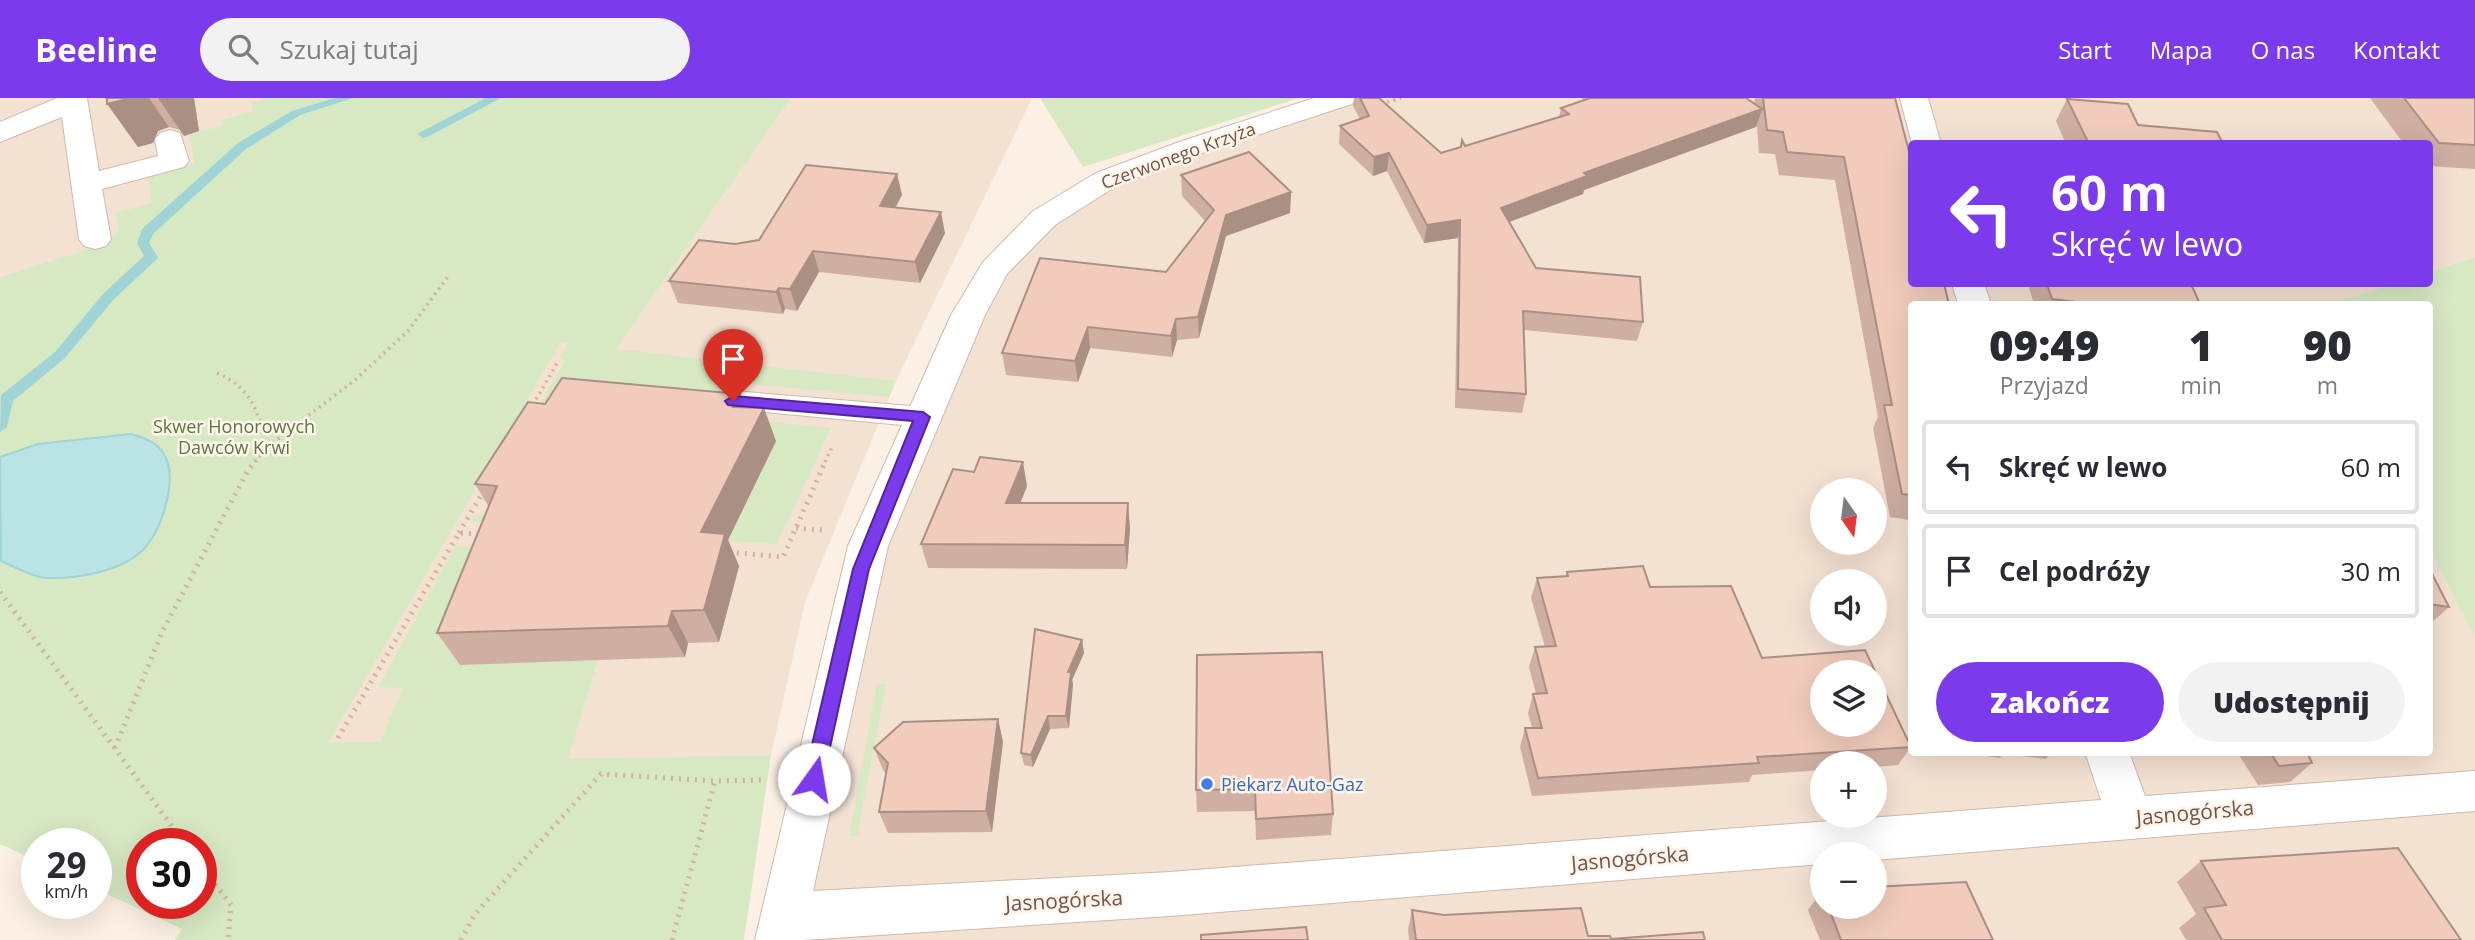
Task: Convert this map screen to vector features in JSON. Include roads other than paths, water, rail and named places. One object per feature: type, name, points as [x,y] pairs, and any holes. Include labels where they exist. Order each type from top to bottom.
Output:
[{"type":"street","name":"Czerwonego Krzyża","points":[[781,928],[861,569],[968,315],[994,269],[1025,234],[1088,188],[1137,167],[1342,98]]},
{"type":"street","points":[[1914,98],[1926,140]]},
{"type":"street","points":[[0,133],[73,100],[95,239]]},
{"type":"street","points":[[86,184],[174,161],[170,139]]},
{"type":"street","points":[[2108,756],[2130,818]]},
{"type":"street","name":"Jasnogórska","points":[[781,928],[1170,894],[2475,792]]},
{"type":"lane","points":[[733,401],[923,417]]},
{"type":"water","points":[[131,434],[159,447],[169,467],[168,492],[161,519],[142,551],[122,564],[97,573],[58,578],[29,574],[1,561],[0,457],[38,444]]},
{"type":"waterway","points":[[0,427],[6,399],[60,355],[108,297],[151,257],[143,243],[147,232],[242,146],[296,113],[347,98]]},
{"type":"waterway","points":[[423,134],[495,98]]},
{"type":"place","name":"Piekarz Auto-Gaz","points":[[1207,784]]},
{"type":"park label","name":"Skwer Honorowych Dawców Krwi","points":[[234,436]]}]
